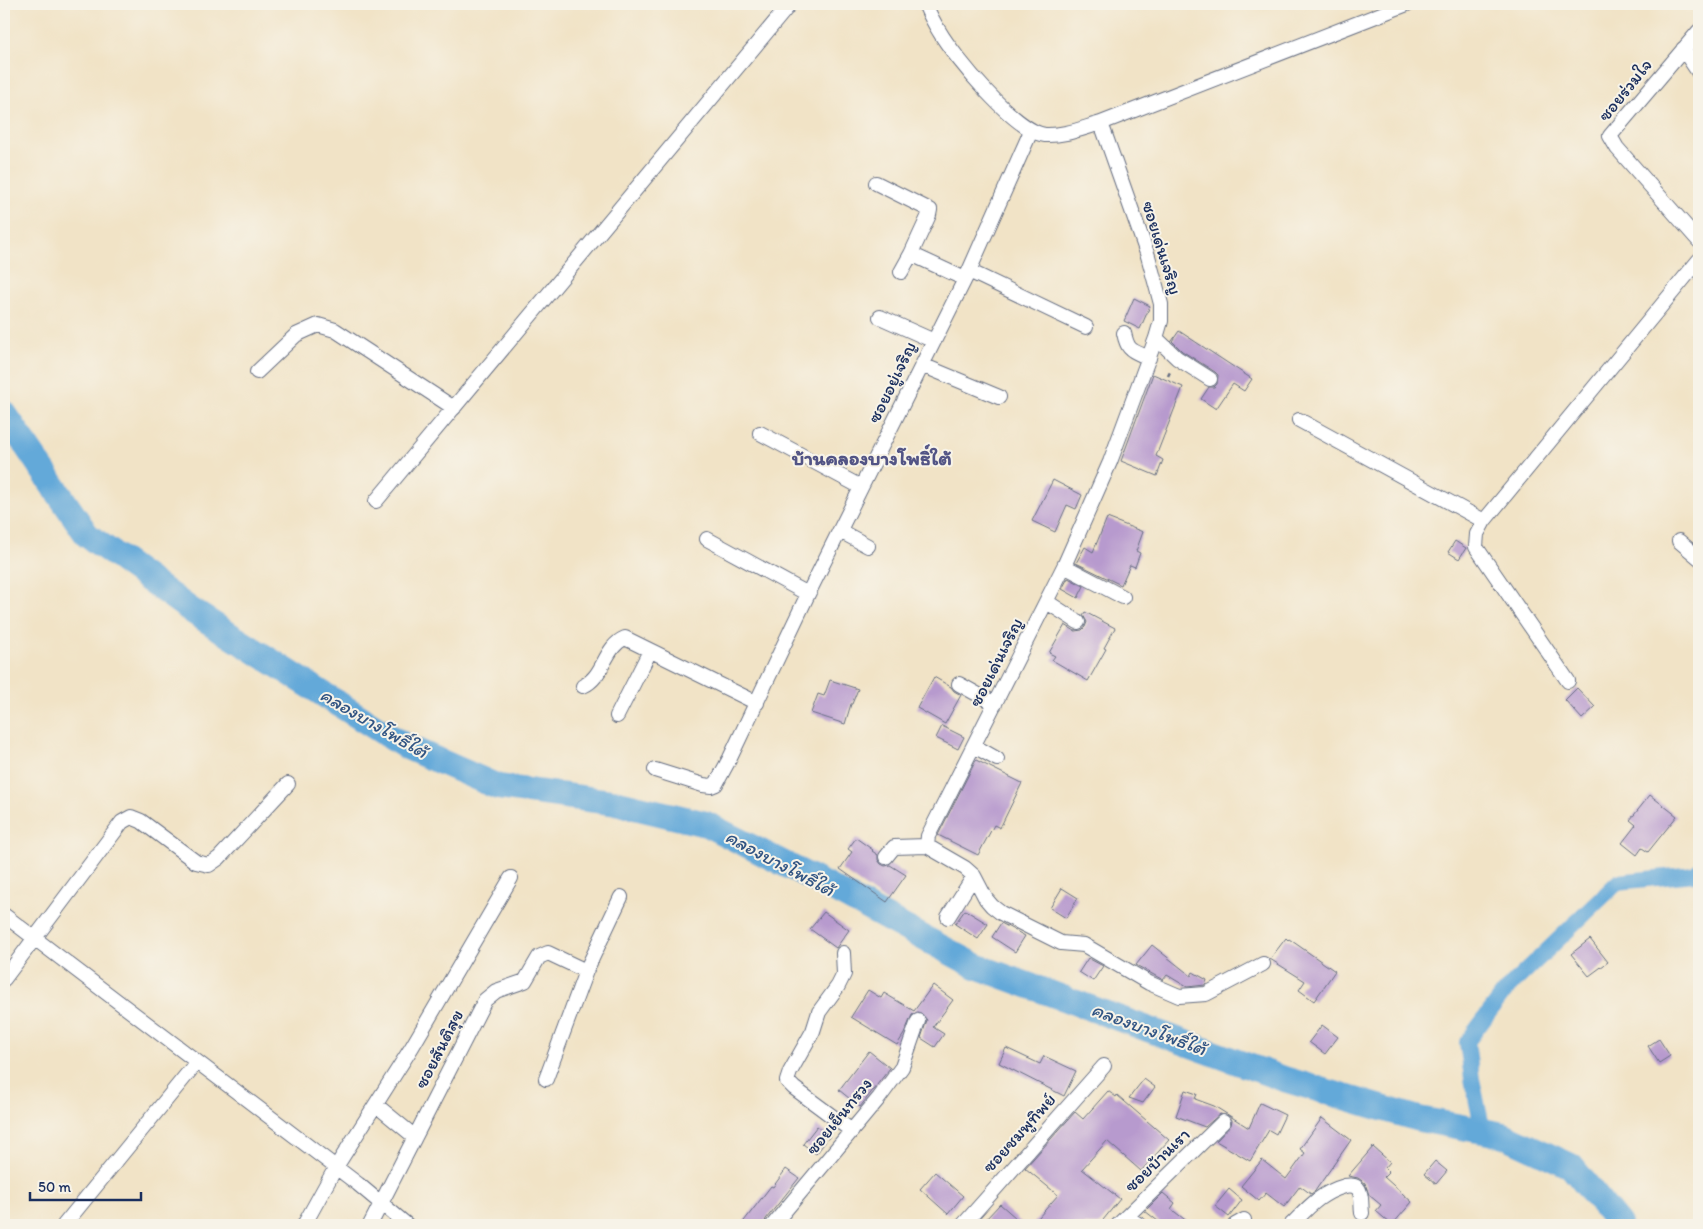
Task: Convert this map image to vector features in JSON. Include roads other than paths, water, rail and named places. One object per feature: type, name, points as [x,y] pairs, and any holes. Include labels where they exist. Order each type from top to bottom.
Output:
[{"type":"street","points":[[376,501],[790,4]]},
{"type":"street","points":[[925,4],[939,32],[961,62],[993,98],[1031,131],[1044,135],[1062,134],[1101,123],[1407,4]]},
{"type":"street","name":"ซอยร่วมใจ","points":[[1699,31],[1610,136],[1617,148],[1699,241]]},
{"type":"street","points":[[1683,49],[1699,73]]},
{"type":"street","name":"ซอยเด่นเจริญ","points":[[927,846],[928,836],[1064,566],[1110,462],[1161,321],[1161,304],[1148,256],[1101,123]]},
{"type":"street","name":"ซอยอยู่เจริญ","points":[[655,770],[702,785],[711,786],[716,784],[966,275],[1031,131]]},
{"type":"street","points":[[876,183],[930,210],[901,272]]},
{"type":"street","points":[[911,254],[966,275],[1086,327]]},
{"type":"street","points":[[1568,681],[1476,547],[1477,534],[1484,521],[1699,260]]},
{"type":"street","points":[[880,317],[934,341]]},
{"type":"street","points":[[257,372],[296,335],[318,325],[336,330],[454,408]]},
{"type":"street","points":[[1124,333],[1127,345],[1132,350],[1149,358]]},
{"type":"street","points":[[1156,338],[1177,358],[1210,379]]},
{"type":"street","points":[[922,365],[1000,397]]},
{"type":"street","points":[[1298,420],[1484,521]]},
{"type":"street","points":[[760,433],[861,487]]},
{"type":"street","points":[[840,531],[868,546]]},
{"type":"street","points":[[707,539],[808,594]]},
{"type":"street","points":[[1679,541],[1699,558]]},
{"type":"street","points":[[1064,566],[1123,597]]},
{"type":"street","points":[[1047,602],[1078,622]]},
{"type":"street","points":[[583,686],[591,683],[618,641],[625,638],[757,703]]},
{"type":"street","points":[[617,716],[650,651]]},
{"type":"street","points":[[959,684],[996,704]]},
{"type":"street","points":[[974,746],[997,759]]},
{"type":"street","points":[[4,979],[122,822],[131,817],[141,820],[196,862],[209,865],[219,858],[288,784]]},
{"type":"street","points":[[886,857],[894,847],[927,846],[965,868],[974,876],[986,899],[1001,913],[1060,943],[1084,945],[1149,983],[1179,996],[1206,994],[1263,964]]},
{"type":"street","points":[[948,917],[974,876]]},
{"type":"street","points":[[304,1225],[336,1167],[412,1047],[511,878]]},
{"type":"street","points":[[546,1079],[586,971],[621,897]]},
{"type":"street","points":[[4,915],[336,1167],[406,1225]]},
{"type":"street","name":"ซอยสันติสุข","points":[[370,1225],[485,1000],[496,991],[525,981],[539,957],[548,953],[586,971]]},
{"type":"street","points":[[843,953],[844,974],[838,986],[819,1012],[813,1031],[787,1081],[852,1131]]},
{"type":"street","name":"ซอยเย็นทรวง","points":[[773,1225],[880,1098],[902,1067],[918,1021]]},
{"type":"street","points":[[64,1225],[197,1062]]},
{"type":"street","name":"ซอยชมพูทิพย์","points":[[963,1225],[1104,1066]]},
{"type":"street","points":[[376,1105],[415,1137]]},
{"type":"street","name":"ซอยบ้านเรา","points":[[1122,1221],[1223,1122]]},
{"type":"street","points":[[1291,1225],[1320,1196],[1331,1190],[1351,1185],[1356,1187],[1360,1193],[1362,1213]]},
{"type":"street","points":[[1122,1221],[1140,1225]]},
{"type":"waterway","name":"คลองบางโพธิ์ใต้","points":[[4,413],[87,535],[192,611],[405,746],[498,787],[618,803],[706,824],[812,878],[976,966],[1284,1079],[1419,1119],[1504,1135],[1571,1166],[1619,1225]]},
{"type":"waterway","points":[[1483,1131],[1472,1079],[1467,1042],[1505,991],[1618,882],[1694,874],[1699,870]]},
{"type":"district","name":"บ้านคลองบางโพธิ์ใต้","points":[[872,458]]}]
